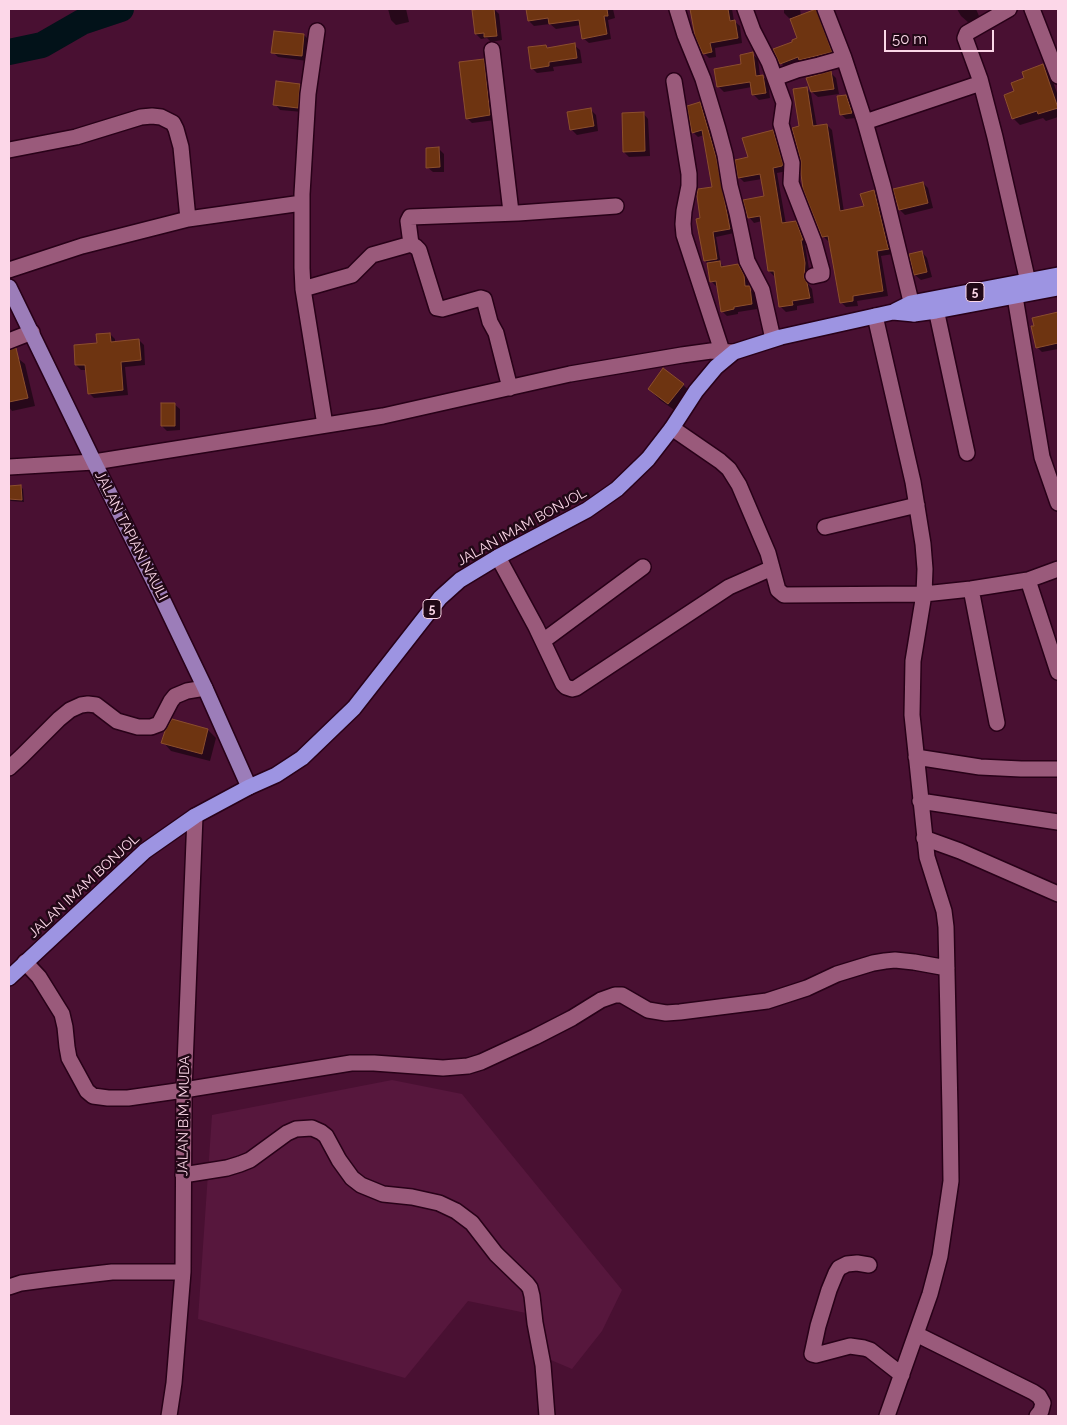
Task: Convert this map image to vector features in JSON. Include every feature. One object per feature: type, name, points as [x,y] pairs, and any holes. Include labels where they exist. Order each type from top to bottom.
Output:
[{"type":"highway","name":"JALAN IMAM BONJOL","points":[[9,978],[145,851],[195,816],[276,775],[302,758],[354,708],[440,598],[460,580],[498,556],[587,510],[617,489],[648,458],[672,428],[700,385],[728,352],[773,339],[893,312],[1018,288],[1058,275]]},
{"type":"highway","name":"JALAN IMAM BONJOL","points":[[1018,288],[1058,288]]},
{"type":"main road","name":"JALAN TAPIAN NAULI","points":[[9,287],[160,594],[205,688],[249,787]]},
{"type":"street","points":[[677,9],[685,35],[703,79],[718,129],[747,261],[761,286],[773,339]]},
{"type":"street","points":[[745,9],[753,31],[769,62],[784,103],[781,124],[792,162],[791,182],[819,256],[822,271],[820,275],[813,276]]},
{"type":"street","points":[[825,9],[844,58],[865,122],[913,308]]},
{"type":"street","points":[[1009,9],[967,33],[965,36],[981,83],[995,137],[1042,457],[1058,503]]},
{"type":"street","points":[[1032,9],[1058,76]]},
{"type":"street","points":[[317,31],[308,94],[302,203],[304,289],[325,425]]},
{"type":"street","points":[[492,50],[511,212]]},
{"type":"street","points":[[775,78],[797,70],[844,58]]},
{"type":"street","points":[[9,467],[94,462],[383,416],[579,372],[682,355],[728,352],[684,235],[684,212],[690,174],[674,80]]},
{"type":"street","points":[[865,122],[981,83]]},
{"type":"street","points":[[9,150],[76,137],[140,117],[161,117],[173,123],[181,147],[188,219]]},
{"type":"street","points":[[9,270],[82,246],[188,219],[302,203]]},
{"type":"street","points":[[411,244],[408,221],[410,217],[616,206]]},
{"type":"street","points":[[304,289],[352,275],[372,255],[411,244],[419,250],[437,308],[442,309],[484,299],[490,322],[496,333],[510,388]]},
{"type":"street","points":[[935,305],[967,453]]},
{"type":"street","points":[[875,316],[924,544],[924,594],[913,661],[912,715],[927,857],[944,911],[946,927],[951,1182],[940,1256],[930,1294],[887,1416]]},
{"type":"street","points":[[9,341],[32,332]]},
{"type":"street","points":[[672,428],[729,468],[739,485],[768,553],[778,590],[784,595],[924,594],[1028,580],[1058,569]]},
{"type":"street","points":[[825,527],[917,505]]},
{"type":"street","points":[[498,556],[543,641],[563,684],[569,688],[576,688],[729,587],[772,568]]},
{"type":"street","points":[[543,641],[643,567]]},
{"type":"street","points":[[1028,580],[1058,672]]},
{"type":"street","points":[[971,589],[997,723]]},
{"type":"street","points":[[9,768],[59,719],[70,710],[81,705],[96,705],[117,722],[152,727],[159,724],[175,696],[205,688]]},
{"type":"street","points":[[916,757],[980,767],[1058,769]]},
{"type":"street","points":[[920,801],[1058,822]]},
{"type":"street","name":"JALAN B.M. MUDA","points":[[169,1416],[174,1383],[183,1272],[184,1090],[195,816]]},
{"type":"street","points":[[924,838],[960,851],[1058,894]]},
{"type":"street","points":[[26,962],[39,977],[62,1014],[69,1058],[87,1091],[99,1097],[108,1098],[128,1098],[184,1090],[351,1063],[443,1068],[468,1066],[536,1037],[601,1000],[615,995],[622,995],[648,1010],[680,1012],[767,1001],[873,963],[895,960],[947,968]]},
{"type":"street","points":[[183,1175],[214,1171],[240,1164],[250,1160],[287,1133],[296,1129],[312,1128],[326,1136],[339,1160],[352,1178],[361,1185],[383,1194],[412,1197],[439,1203],[456,1211],[472,1223],[496,1254],[530,1288],[544,1365],[547,1416]]},
{"type":"street","points":[[869,1265],[847,1264],[839,1268],[829,1290],[812,1354],[816,1355],[850,1346],[864,1348],[880,1357],[902,1375]]},
{"type":"street","points":[[9,1287],[21,1283],[112,1272],[183,1272]]},
{"type":"street","points":[[916,1334],[1040,1396],[1043,1403],[1041,1411],[1037,1416]]},
{"type":"shaded area","points":[[392,1080],[462,1094],[622,1290],[602,1331],[572,1369],[532,1352],[526,1313],[468,1301],[405,1378],[198,1319],[212,1115]]},
{"type":"building","points":[[494,9],[497,36],[484,37],[484,33],[475,34],[472,10]]},
{"type":"building","points":[[526,9],[607,9],[608,16],[604,16],[607,34],[582,39],[579,20],[549,24],[548,18],[528,21]]},
{"type":"building","points":[[690,9],[728,9],[730,21],[735,20],[738,38],[710,43],[712,52],[703,54],[695,36]]},
{"type":"building","points":[[816,9],[832,52],[799,60],[798,57],[780,64],[773,49],[792,42],[792,40],[797,38],[790,19]]},
{"type":"building","points":[[274,31],[304,34],[302,56],[271,53]]},
{"type":"building","points":[[575,43],[577,58],[549,62],[549,66],[531,69],[528,47],[546,45],[547,48]]},
{"type":"building","points":[[753,52],[756,76],[763,75],[766,93],[752,95],[750,82],[717,87],[714,69],[741,64],[740,55]]},
{"type":"building","points":[[484,59],[490,115],[466,119],[459,62]]},
{"type":"building","points":[[1043,64],[1058,108],[1038,114],[1037,111],[1012,119],[1004,95],[1014,91],[1011,83],[1024,78],[1022,72]]},
{"type":"building","points":[[831,71],[834,89],[811,92],[806,78]]},
{"type":"building","points":[[276,81],[300,84],[298,108],[273,105]]},
{"type":"building","points":[[807,87],[813,126],[827,124],[840,211],[864,206],[860,194],[874,190],[889,249],[877,251],[883,291],[853,296],[853,301],[840,303],[828,236],[822,237],[803,189],[801,161],[792,128],[799,126],[793,89]]},
{"type":"building","points":[[846,95],[852,113],[840,115],[837,96]]},
{"type":"building","points":[[700,102],[716,157],[730,229],[713,232],[717,259],[704,261],[696,219],[700,218],[697,196],[698,189],[712,187],[702,130],[692,133],[687,106]]},
{"type":"building","points":[[591,108],[594,126],[570,130],[567,112]]},
{"type":"building","points":[[644,112],[645,151],[623,152],[622,113]]},
{"type":"building","points":[[773,130],[783,164],[773,168],[782,223],[796,221],[803,240],[801,240],[805,263],[804,278],[810,298],[792,301],[793,305],[779,307],[774,271],[768,271],[760,216],[748,218],[743,200],[764,196],[760,174],[738,178],[735,160],[748,157],[742,138]]},
{"type":"building","points":[[439,147],[440,167],[426,168],[426,148]]},
{"type":"building","points":[[923,182],[928,203],[899,210],[893,189]]},
{"type":"building","points":[[922,251],[927,272],[914,275],[909,254]]},
{"type":"building","points":[[720,261],[721,267],[738,264],[744,275],[745,286],[750,286],[752,304],[734,307],[734,309],[721,312],[716,281],[710,282],[707,263]]},
{"type":"building","points":[[1058,312],[1058,343],[1036,348],[1031,326],[1034,326],[1032,318]]},
{"type":"building","points":[[110,333],[111,342],[139,339],[141,360],[121,362],[123,390],[88,394],[85,365],[75,365],[74,345],[97,343],[96,334]]},
{"type":"building","points":[[16,348],[28,398],[9,402],[9,350]]},
{"type":"building","points":[[663,368],[684,384],[668,404],[648,389]]},
{"type":"building","points":[[161,403],[175,403],[175,426],[161,426]]},
{"type":"building","points":[[21,485],[22,500],[9,499],[9,486]]},
{"type":"building","points":[[172,719],[208,729],[202,754],[161,743]]},
{"type":"waterway","points":[[9,52],[42,45],[82,22],[121,9]]}]
